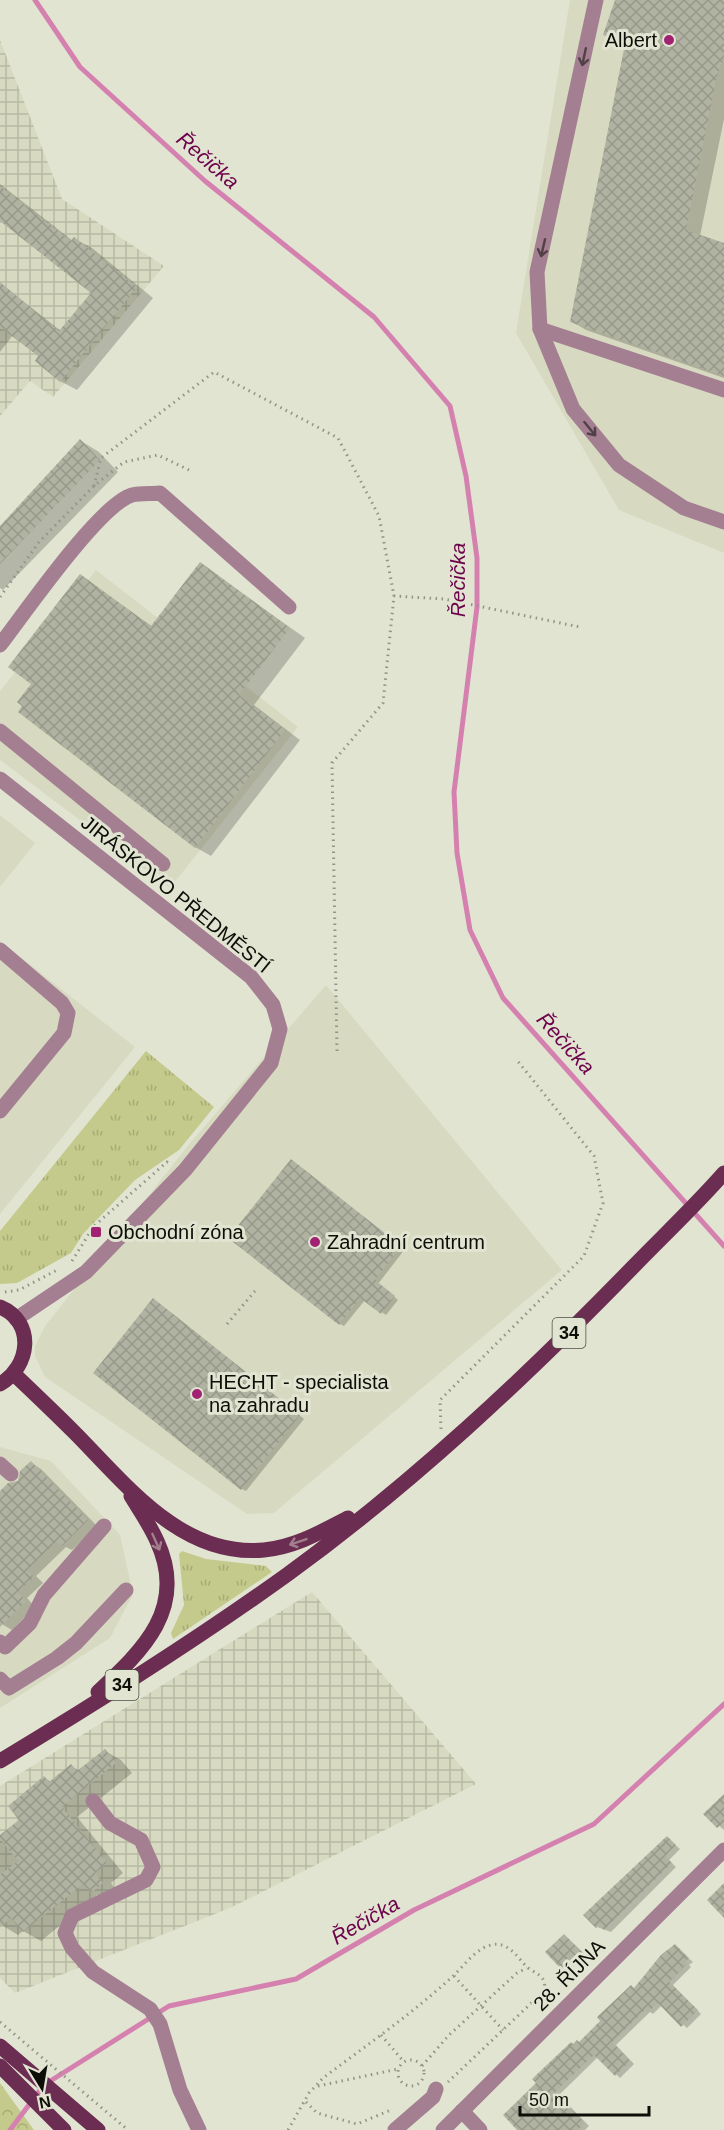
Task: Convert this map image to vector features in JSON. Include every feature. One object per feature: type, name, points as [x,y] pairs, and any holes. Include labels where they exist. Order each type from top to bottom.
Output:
[{"type":"main road","name":"34","points":[[0,1761],[71,1718],[288,1573],[387,1496],[441,1452],[552,1350],[724,1173]]},
{"type":"main road","points":[[0,1307],[16,1319],[26,1343],[24,1357],[14,1374],[0,1384]]},
{"type":"main road","points":[[14,1374],[74,1432],[129,1491],[181,1530],[244,1551],[285,1547],[307,1539],[387,1496]]},
{"type":"main road","points":[[71,1718],[139,1654],[158,1621],[164,1605],[163,1559],[157,1541],[129,1491]]},
{"type":"main road","points":[[0,2046],[98,2130]]},
{"type":"main road","points":[[0,2066],[64,2130]]},
{"type":"street","points":[[596,0],[537,272],[540,329],[573,409],[619,465],[684,508],[724,522]]},
{"type":"street","points":[[540,329],[724,390]]},
{"type":"street","points":[[0,645],[80,541],[115,505],[132,495],[160,493],[290,607]]},
{"type":"street","points":[[0,731],[163,864]]},
{"type":"street","name":"JIRÁSKOVO PŘEDMĚSTÍ","points":[[0,779],[251,977],[273,1005],[280,1029],[271,1063],[185,1170],[86,1272],[16,1319]]},
{"type":"street","points":[[0,1111],[64,1033],[68,1013],[62,1003],[2,957]]},
{"type":"street","points":[[0,1642],[5,1647],[30,1623],[44,1595],[104,1526]]},
{"type":"street","points":[[0,1679],[9,1688],[57,1658],[126,1590]]},
{"type":"street","points":[[93,1801],[111,1824],[141,1840],[153,1868],[146,1880],[72,1916],[65,1933],[72,1948],[93,1972],[150,2009],[160,2024],[180,2090],[199,2130]]},
{"type":"street","name":"28. ŘÍJNA","points":[[443,2130],[724,1850]]},
{"type":"street","points":[[395,2130],[433,2097],[436,2089]]},
{"type":"street","points":[[462,2111],[480,2130]]},
{"type":"path","points":[[94,486],[101,458],[214,372],[338,438],[379,516],[394,596],[383,703],[332,763],[337,1052]]},
{"type":"path","points":[[0,597],[39,542],[94,486],[124,462],[158,455],[189,470]]},
{"type":"path","points":[[394,596],[444,599],[580,627]]},
{"type":"path","points":[[441,1452],[440,1400],[584,1256],[603,1203],[594,1156],[516,1059]]},
{"type":"path","points":[[0,1291],[20,1290],[73,1260],[94,1226],[167,1162],[185,1170]]},
{"type":"path","points":[[227,1324],[255,1291]]},
{"type":"path","points":[[288,2130],[314,2087],[323,2078],[454,1976],[475,1954],[493,1944],[506,1947],[527,1968],[542,1978],[544,1991],[458,2076],[436,2089]]},
{"type":"path","points":[[398,2069],[401,2082],[412,2086],[423,2079],[422,2066],[449,2035],[523,1969],[527,1968]]},
{"type":"path","points":[[454,1976],[503,2030]]},
{"type":"path","points":[[0,2022],[128,2130]]},
{"type":"path","points":[[381,2035],[404,2062]]},
{"type":"path","points":[[314,2087],[398,2069],[404,2062],[414,2061],[422,2066]]},
{"type":"path","points":[[306,2102],[317,2113],[357,2124],[398,2107]]},
{"type":"path","points":[[117,2130],[122,2125]]},
{"type":"shaded area","points":[[570,0],[724,0],[724,553],[619,510],[516,333]]},
{"type":"shaded area","points":[[0,40],[62,199],[164,266],[53,397],[30,381],[0,416]]},
{"type":"shaded area","points":[[96,570],[298,727],[170,888],[0,760],[0,691]]},
{"type":"shaded area","points":[[0,815],[35,843],[0,887]]},
{"type":"shaded area","points":[[0,941],[135,1047],[0,1214]]},
{"type":"shaded area","points":[[326,985],[562,1270],[274,1513],[247,1514],[45,1377],[35,1356],[35,1346],[45,1326],[191,1142]]},
{"type":"shaded area","points":[[0,1447],[51,1461],[120,1535],[133,1594],[110,1638],[0,1708]]},
{"type":"shaded area","points":[[312,1592],[476,1784],[230,1908],[15,1993],[0,1978],[0,1786]]},
{"type":"green space","points":[[146,1051],[214,1107],[179,1150],[135,1180],[83,1234],[71,1253],[17,1283],[0,1284],[0,1231]]},
{"type":"green space","points":[[182,1551],[206,1559],[266,1566],[272,1572],[173,1639],[171,1633],[184,1605],[179,1554]]},
{"type":"green space","points":[[0,2083],[34,2130],[0,2130]]},
{"type":"building","points":[[615,0],[724,0],[724,56],[717,76],[686,230],[724,243],[724,376],[570,322],[625,44],[603,35]]},
{"type":"building","points":[[0,186],[71,241],[74,237],[137,287],[60,382],[35,361],[38,356],[0,327],[0,282],[59,331],[91,293],[0,221]]},
{"type":"building","points":[[80,439],[100,460],[0,564],[0,526]]},
{"type":"building","points":[[200,562],[290,628],[239,695],[285,730],[195,848],[18,712],[22,706],[17,702],[31,684],[8,667],[80,574],[151,626]]},
{"type":"building","name":"Zahradní centrum","points":[[291,1159],[401,1246],[375,1280],[395,1296],[381,1314],[360,1298],[339,1325],[228,1238]]},
{"type":"building","name":"HECHT - specialista na zahradu","points":[[153,1298],[300,1415],[241,1490],[93,1373]]},
{"type":"building","points":[[31,1461],[88,1520],[62,1546],[57,1541],[27,1570],[34,1577],[18,1592],[26,1601],[0,1627],[0,1491],[8,1483],[18,1481],[20,1471]]},
{"type":"building","points":[[105,1749],[116,1763],[62,1807],[107,1863],[95,1873],[103,1883],[91,1893],[83,1884],[23,1932],[11,1918],[0,1927],[0,1875],[18,1861],[0,1839],[0,1835],[19,1820],[8,1806],[44,1776],[49,1782],[71,1764],[77,1771]]},
{"type":"building","points":[[724,1794],[724,1822],[717,1828],[703,1814]]},
{"type":"building","points":[[667,1836],[676,1845],[665,1856],[672,1863],[604,1930],[599,1925],[596,1928],[583,1915]]},
{"type":"building","points":[[724,1883],[724,1918],[707,1900]]},
{"type":"building","points":[[564,1934],[582,1952],[563,1971],[545,1952]]},
{"type":"building","points":[[675,1944],[689,1958],[685,1962],[687,1964],[669,1982],[698,2010],[681,2027],[658,2003],[647,2013],[645,2010],[612,2042],[630,2061],[615,2076],[594,2055],[555,2092],[585,2123],[578,2130],[517,2130],[503,2115],[536,2083],[532,2079],[571,2042],[573,2044],[577,2040],[579,2042],[600,2021],[597,2017],[631,1985],[634,1988],[661,1955]]},
{"type":"waterway","name":"Řečička","points":[[35,0],[80,67],[205,181],[374,317],[450,406],[466,476],[477,558],[477,607],[454,792],[457,853],[470,930],[503,998],[724,1246]]},
{"type":"waterway","name":"Řečička","points":[[10,2130],[44,2085],[169,2006],[296,1979],[414,1910],[594,1824],[724,1704]]},
{"type":"place","name":"Albert","points":[[669,40]]},
{"type":"place","name":"Obchodní zóna","points":[[96,1232]]},
{"type":"place","name":"Zahradní centrum","points":[[315,1242]]},
{"type":"place","name":"HECHT - specialista na zahradu","points":[[197,1394]]}]
